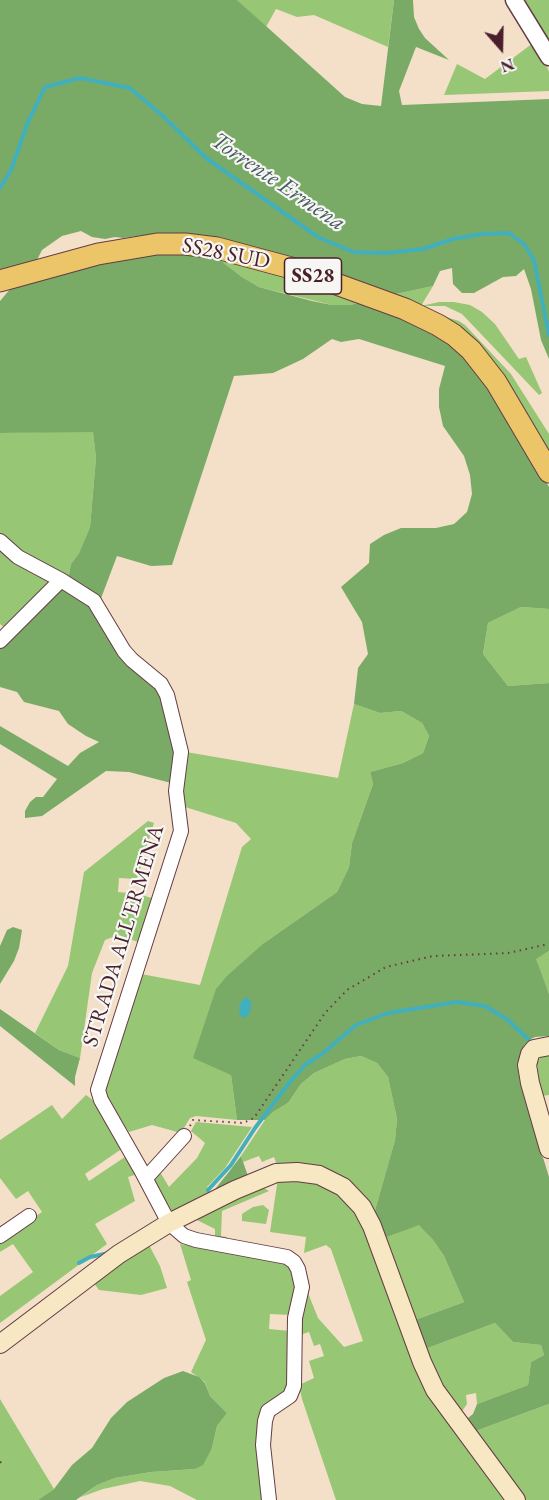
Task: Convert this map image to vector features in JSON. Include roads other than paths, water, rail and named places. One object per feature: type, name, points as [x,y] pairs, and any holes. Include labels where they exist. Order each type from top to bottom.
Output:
[{"type":"main road","name":"SS28 SUD","points":[[0,281],[113,251],[171,244],[233,251],[316,277],[423,317],[454,335],[471,350],[496,382],[549,472]]},
{"type":"main road","points":[[549,1046],[534,1049],[527,1065],[549,1149]]},
{"type":"main road","points":[[0,1344],[119,1254],[168,1223],[236,1190],[281,1172],[319,1175],[346,1189],[368,1216],[422,1362],[435,1390],[516,1500]]},
{"type":"street","points":[[514,0],[549,57]]},
{"type":"street","name":"STRADA ALL'ERMENA","points":[[0,541],[18,557],[62,580],[94,602],[124,651],[164,687],[181,752],[176,791],[181,831],[98,1090],[101,1100],[168,1223]]},
{"type":"street","points":[[0,641],[62,580]]},
{"type":"street","points":[[146,1179],[184,1136]]},
{"type":"street","points":[[0,1236],[29,1216]]},
{"type":"street","points":[[168,1223],[184,1236],[196,1240],[287,1257],[298,1269],[302,1287],[295,1315],[294,1386],[290,1396],[268,1411],[265,1421],[263,1445],[269,1500]]},
{"type":"water","points":[[247,997],[251,1001],[251,1009],[248,1016],[243,1018],[239,1007],[242,1000]]},
{"type":"waterway","name":"Torrente Ermena","points":[[0,188],[11,170],[28,122],[45,87],[80,78],[130,88],[206,158],[318,237],[353,252],[387,253],[423,249],[453,239],[482,234],[509,233],[524,244],[534,260],[549,335]]},
{"type":"waterway","points":[[208,1190],[231,1165],[255,1128],[305,1065],[322,1054],[356,1025],[388,1013],[457,1002],[485,1006],[508,1020],[529,1040]]},
{"type":"waterway","points":[[79,1263],[90,1257],[109,1253]]}]
